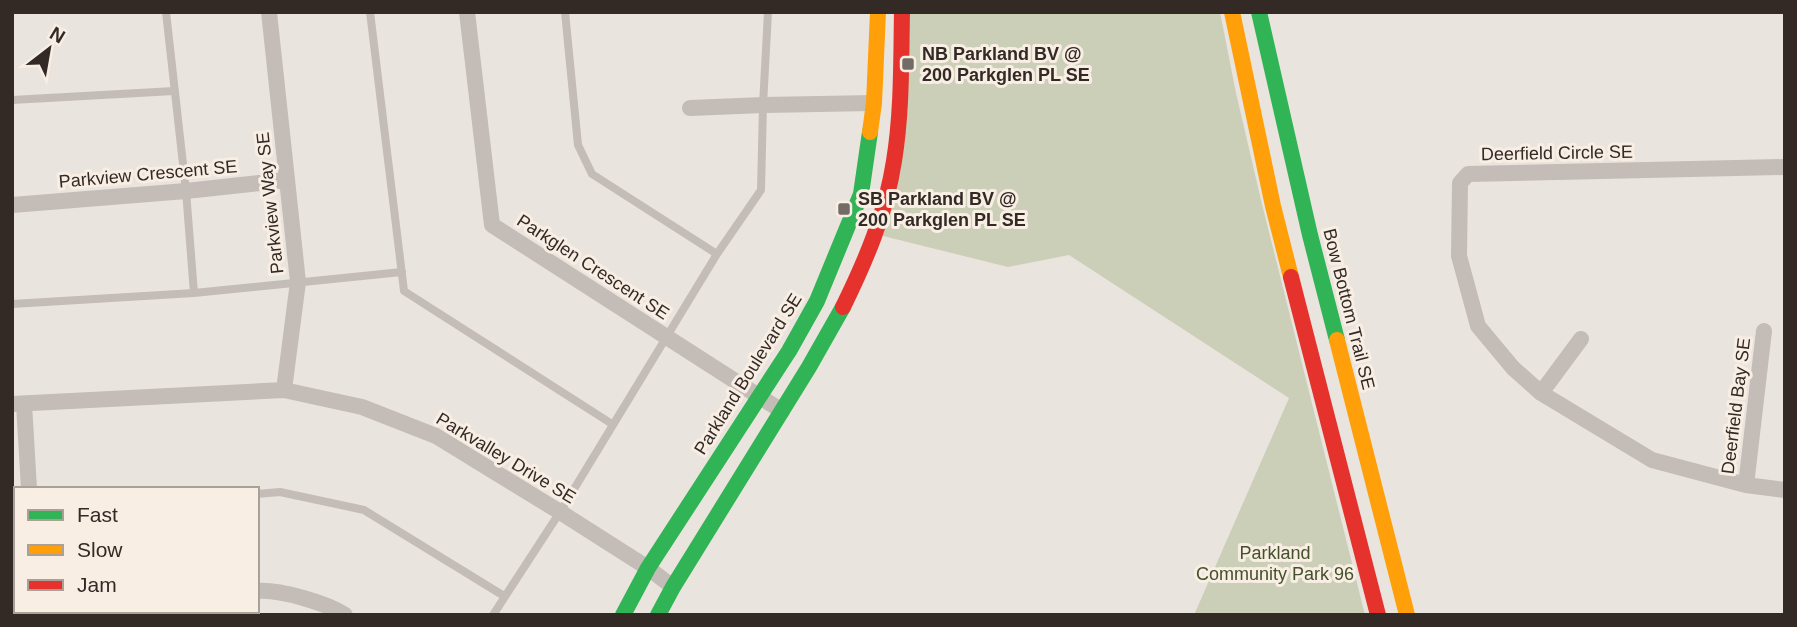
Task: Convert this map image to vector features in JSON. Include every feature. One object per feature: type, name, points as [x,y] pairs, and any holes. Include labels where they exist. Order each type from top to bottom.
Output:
[{"type":"street","name":"Parkview Way SE","points":[[269,12],[298,282],[284,390]]},
{"type":"street","name":"Parkglen Crescent SE","points":[[467,12],[492,225],[782,411]]},
{"type":"street","name":"Parkland Boulevard SE","points":[[623,615],[648,568],[760,397],[817,301],[860,194],[874,103],[878,12]]},
{"type":"street","points":[[658,615],[826,339],[878,229],[891,180],[898,124],[902,12]]},
{"type":"street","points":[[1232,12],[1273,206],[1378,615]]},
{"type":"street","name":"Bow Bottom Trail SE","points":[[1259,12],[1310,235],[1407,615]]},
{"type":"street","points":[[690,108],[874,103]]},
{"type":"street","name":"Deerfield Circle SE","points":[[1785,167],[1468,174],[1460,183],[1459,256],[1478,326],[1513,368],[1541,393],[1652,460],[1746,485],[1785,490]]},
{"type":"street","name":"Parkview Crescent SE","points":[[12,205],[287,180]]},
{"type":"street","name":"Deerfield Bay SE","points":[[1746,485],[1764,331]]},
{"type":"street","points":[[1541,393],[1581,339]]},
{"type":"street","name":"Parkvalley Drive SE","points":[[18,404],[284,390],[362,407],[436,436],[561,512],[673,587]]},
{"type":"street","points":[[18,404],[29,487]]},
{"type":"street","points":[[259,591],[282,593],[335,608],[345,615]]},
{"type":"lane","points":[[166,12],[186,191],[194,293]]},
{"type":"lane","points":[[370,12],[404,291],[612,424]]},
{"type":"lane","points":[[565,12],[578,145],[592,174],[717,254]]},
{"type":"lane","points":[[493,615],[561,512],[717,254],[761,190],[768,12]]},
{"type":"lane","points":[[12,100],[174,91]]},
{"type":"lane","points":[[12,304],[194,293],[402,272]]},
{"type":"lane","points":[[259,494],[280,492],[363,510],[504,596]]},
{"type":"green space","name":"Parkland Community Park 96","points":[[910,12],[1220,12],[1262,204],[1365,615],[1194,615],[1289,398],[1069,255],[1008,267],[883,236]]},
{"type":"traffic: fast","points":[[1259,12],[1337,340]]},
{"type":"traffic: fast","points":[[623,615],[648,568],[789,351],[817,301],[861,194],[870,132]]},
{"type":"traffic: fast","points":[[658,615],[843,307]]},
{"type":"traffic: slow","points":[[870,132],[878,12]]},
{"type":"traffic: slow","points":[[1232,12],[1273,206],[1291,277]]},
{"type":"traffic: slow","points":[[1337,340],[1407,615]]},
{"type":"traffic: jam","points":[[843,307],[874,236],[890,180],[900,106],[902,12]]},
{"type":"traffic: jam","points":[[1291,277],[1378,615]]},
{"type":"place","name":"NB Parkland BV @ 200 Parkglen PL SE","points":[[908,64]]},
{"type":"place","name":"SB Parkland BV @ 200 Parkglen PL SE","points":[[844,209]]}]
